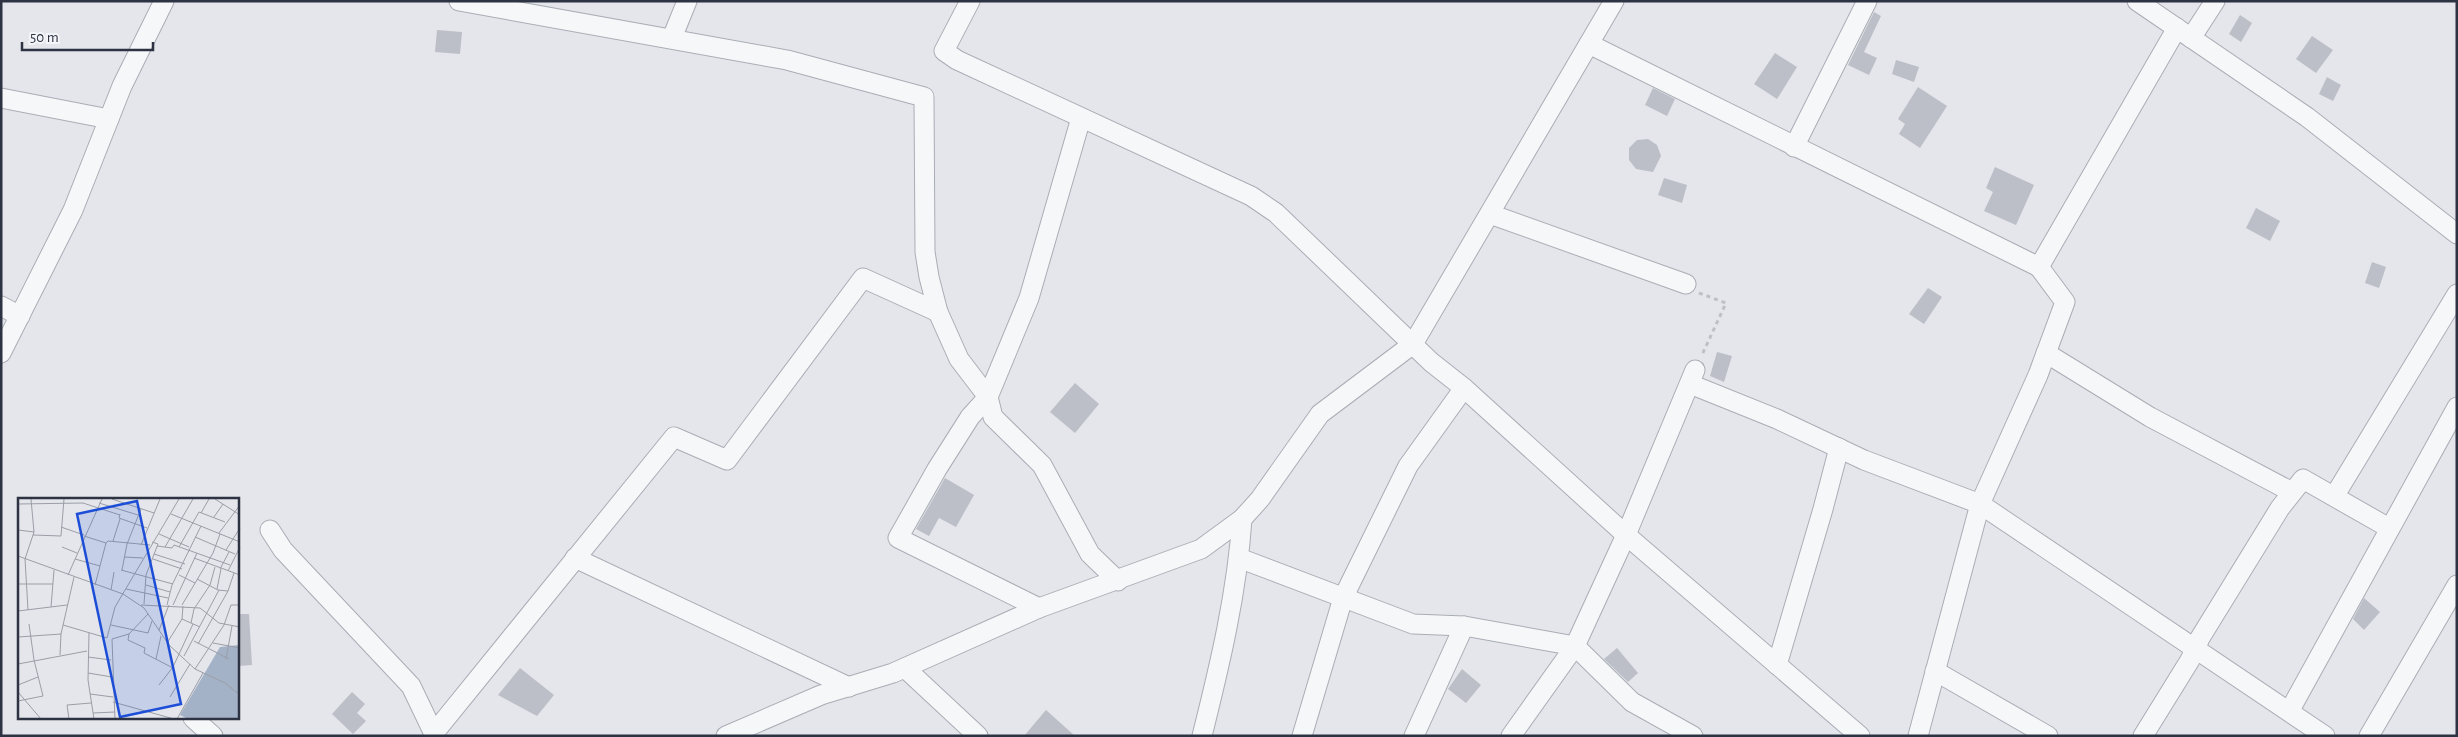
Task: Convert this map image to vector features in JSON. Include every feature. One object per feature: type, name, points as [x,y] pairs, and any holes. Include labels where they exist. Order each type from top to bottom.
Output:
[{"type":"street","points":[[1,353],[73,210],[122,86],[164,1]]},
{"type":"street","points":[[459,1],[482,3],[787,60],[924,97],[925,252],[938,312],[959,358],[988,397],[993,417],[1042,465],[1090,554],[1118,581]]},
{"type":"street","points":[[672,38],[687,1]]},
{"type":"street","points":[[970,1],[944,51],[957,60],[1251,196],[1276,213],[1324,262],[1431,362],[1464,388],[1626,535],[1860,736]]},
{"type":"street","points":[[735,734],[821,695],[906,668],[1040,608],[1201,549],[1242,519],[1266,491],[1320,414],[1413,344],[1614,1]]},
{"type":"street","points":[[1794,148],[1867,1]]},
{"type":"street","points":[[2137,1],[2307,117],[2457,234]]},
{"type":"street","points":[[2039,267],[2184,33],[2215,1]]},
{"type":"street","points":[[1590,44],[1794,148],[2039,267],[2065,302],[2046,353],[1980,504],[1918,736]]},
{"type":"street","points":[[1,98],[109,119]]},
{"type":"street","points":[[1040,608],[898,538],[966,424],[988,397],[1028,298],[1081,118]]},
{"type":"street","points":[[1490,214],[1686,284]]},
{"type":"street","points":[[270,530],[283,550],[411,686],[434,734],[674,437],[727,460],[863,278],[938,312]]},
{"type":"street","points":[[2335,495],[2457,294]]},
{"type":"street","points":[[1,306],[20,316]]},
{"type":"street","points":[[2046,353],[2150,417],[2292,492]]},
{"type":"street","points":[[1511,736],[1574,646],[1626,535],[1692,377],[1864,460],[1980,504],[2290,710],[2325,736]]},
{"type":"street","points":[[1302,736],[1343,598],[1408,466],[1464,388]]},
{"type":"street","points":[[2290,710],[2457,407]]},
{"type":"street","points":[[1777,665],[1823,510],[1839,448]]},
{"type":"street","points":[[2143,736],[2280,508],[2303,479],[2335,495],[2389,528]]},
{"type":"street","points":[[1202,736],[1231,612],[1239,558],[1242,519]]},
{"type":"street","points":[[575,558],[849,687]]},
{"type":"street","points":[[1239,558],[1413,624],[1464,626],[1574,646],[1632,702],[1693,736]]},
{"type":"street","points":[[2369,736],[2457,585]]},
{"type":"street","points":[[1414,736],[1464,626]]},
{"type":"street","points":[[906,668],[978,736]]},
{"type":"street","points":[[1935,670],[2048,736]]},
{"type":"street","points":[[195,720],[213,736]]},
{"type":"path","points":[[1686,284],[1703,295],[1726,303],[1692,377]]},
{"type":"building","points":[[1874,12],[1881,16],[1864,52],[1877,58],[1869,75],[1848,65]]},
{"type":"building","points":[[2240,15],[2252,23],[2241,42],[2229,34]]},
{"type":"building","points":[[437,30],[462,32],[460,54],[435,52]]},
{"type":"building","points":[[2312,36],[2333,50],[2316,73],[2296,59]]},
{"type":"building","points":[[1775,53],[1797,67],[1777,99],[1754,84]]},
{"type":"building","points":[[1896,60],[1919,67],[1914,82],[1892,74]]},
{"type":"building","points":[[2327,77],[2341,85],[2333,101],[2319,94]]},
{"type":"building","points":[[1918,87],[1947,106],[1920,148],[1899,134],[1905,124],[1898,119]]},
{"type":"building","points":[[1653,88],[1675,99],[1667,116],[1645,105]]},
{"type":"building","points":[[1648,139],[1657,145],[1661,156],[1653,172],[1636,169],[1629,160],[1629,148],[1637,140]]},
{"type":"building","points":[[1995,167],[2034,185],[2016,225],[1984,211],[1993,192],[1986,188]]},
{"type":"building","points":[[1664,178],[1687,185],[1682,203],[1658,195]]},
{"type":"building","points":[[2256,208],[2280,221],[2270,241],[2246,228]]},
{"type":"building","points":[[2372,262],[2386,267],[2379,288],[2365,283]]},
{"type":"building","points":[[1928,288],[1942,297],[1924,324],[1909,314]]},
{"type":"building","points":[[1717,352],[1732,356],[1724,382],[1710,376]]},
{"type":"building","points":[[1075,383],[1099,404],[1075,433],[1050,412]]},
{"type":"building","points":[[945,478],[974,495],[956,527],[939,518],[929,536],[916,529]]},
{"type":"building","points":[[2364,598],[2380,612],[2364,630],[2353,619]]},
{"type":"building","points":[[239,614],[249,614],[252,665],[239,666]]},
{"type":"building","points":[[1617,648],[1638,673],[1628,682],[1604,659]]},
{"type":"building","points":[[520,668],[554,695],[537,716],[498,695]]},
{"type":"building","points":[[1462,669],[1481,685],[1466,703],[1448,689]]},
{"type":"building","points":[[352,692],[365,704],[357,713],[366,721],[353,734],[332,714]]},
{"type":"building","points":[[1046,710],[1075,736],[1024,736]]}]
